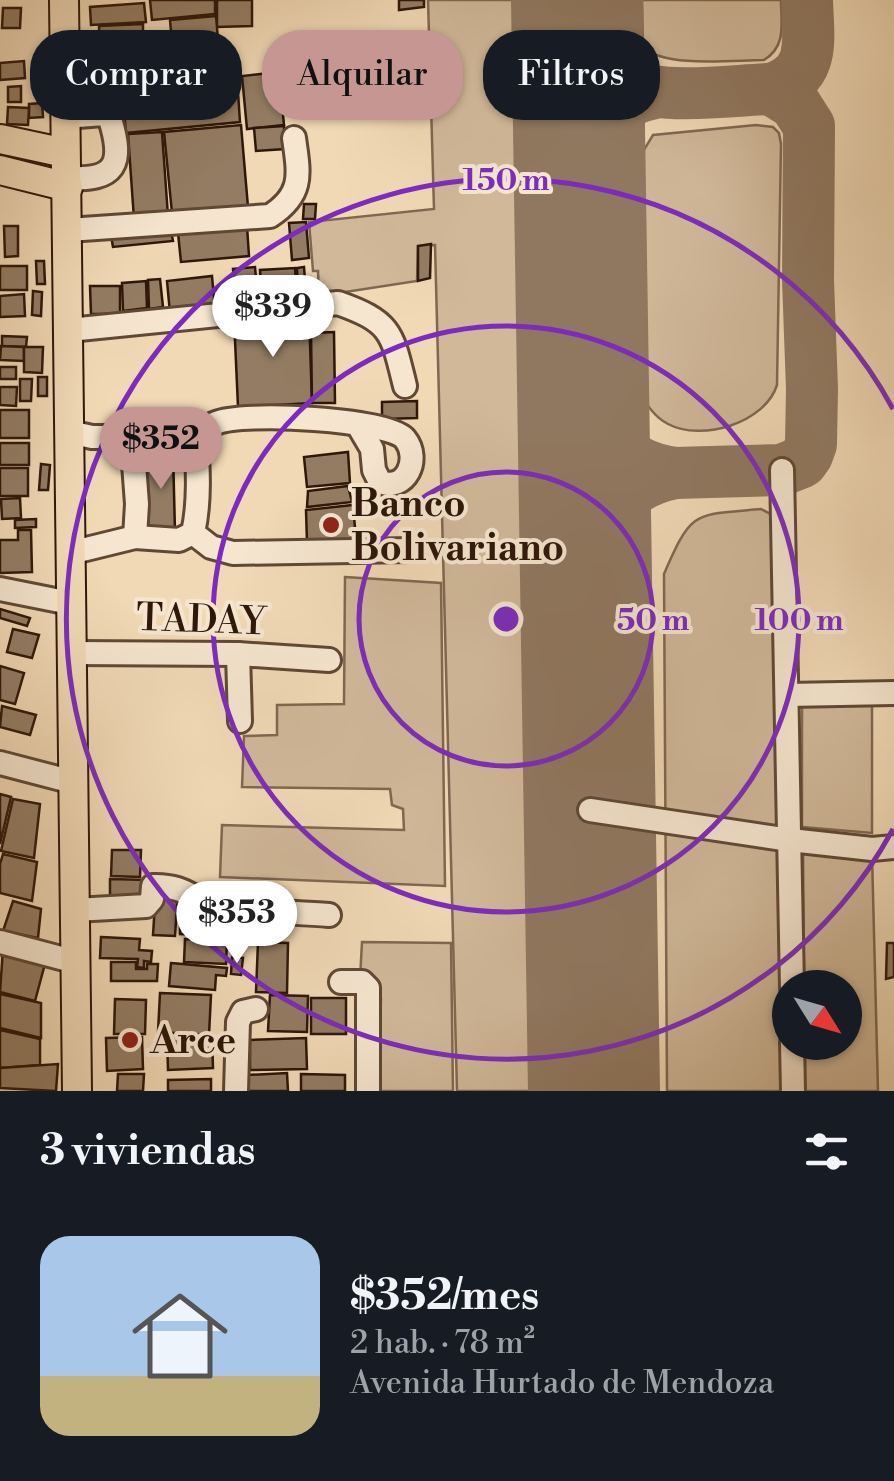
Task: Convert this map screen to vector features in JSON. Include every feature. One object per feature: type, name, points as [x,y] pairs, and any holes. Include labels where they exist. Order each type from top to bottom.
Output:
[{"type":"main road","points":[[64,0],[64,30]]},
{"type":"main road","points":[[64,120],[77,1091]]},
{"type":"main road","points":[[0,139],[67,173]]},
{"type":"main road","points":[[0,170],[67,173]]},
{"type":"street","points":[[67,173],[94,180],[112,167],[116,155],[110,120]]},
{"type":"street","points":[[68,230],[270,216],[284,207],[300,178],[294,138]]},
{"type":"street","points":[[68,330],[338,303],[371,315],[393,337],[406,386]]},
{"type":"street","points":[[196,436],[218,421],[263,418],[339,419],[359,427]]},
{"type":"street","points":[[69,432],[92,438],[188,430],[196,436]]},
{"type":"street","points":[[193,534],[197,514],[196,436]]},
{"type":"street","points":[[132,437],[135,537]]},
{"type":"street","points":[[782,470],[792,970]]},
{"type":"street","points":[[70,554],[135,537],[180,540],[193,534]]},
{"type":"street","points":[[193,534],[211,547],[233,554],[411,550]]},
{"type":"street","points":[[0,589],[70,602]]},
{"type":"street","name":"TADAY","points":[[72,652],[238,654],[329,660]]},
{"type":"street","points":[[238,654],[240,721]]},
{"type":"street","points":[[786,694],[894,693]]},
{"type":"street","points":[[0,763],[73,782]]},
{"type":"street","points":[[590,810],[790,840],[872,849],[894,847]]},
{"type":"street","points":[[75,910],[146,906],[154,886],[162,886],[182,888],[216,906],[329,915]]},
{"type":"street","points":[[0,942],[76,962]]},
{"type":"street","points":[[341,982],[362,982],[368,988],[368,1091]]},
{"type":"street","points":[[236,1091],[238,1022],[243,1012],[256,1008]]},
{"type":"street","points":[[792,1060],[793,1091]]},
{"type":"shaded area","points":[[428,0],[519,0],[519,30],[483,30],[483,120],[521,120],[535,1091],[457,1091],[435,245],[418,246],[417,281],[319,296],[318,271],[313,271],[309,222],[434,209],[431,120],[463,120],[463,30],[429,30]]},
{"type":"shaded area","points":[[642,0],[781,0],[779,41],[764,60],[668,58],[660,56],[660,30],[643,30]]},
{"type":"shaded area","points":[[756,125],[773,127],[781,144],[777,385],[760,410],[731,426],[682,429],[658,417],[637,389],[639,158],[653,135]]},
{"type":"shaded area","points":[[761,509],[774,516],[780,526],[782,970],[772,970],[772,1060],[783,1060],[783,1091],[667,1091],[664,574],[689,526],[708,515]]},
{"type":"shaded area","points":[[345,577],[441,583],[445,886],[220,877],[222,825],[404,830],[403,809],[392,805],[390,789],[242,787],[244,736],[277,735],[277,705],[344,704]]},
{"type":"shaded area","points":[[872,703],[872,833],[802,827],[802,704]]},
{"type":"shaded area","points":[[803,845],[872,854],[878,1091],[805,1091],[805,1060],[862,1060],[862,970],[804,970]]},
{"type":"shaded area","points":[[362,942],[451,943],[453,1091],[372,1091],[372,1035],[380,1028],[381,999],[372,997],[360,979]]},
{"type":"building","points":[[150,0],[215,0],[215,14],[152,20]]},
{"type":"building","points":[[217,0],[252,0],[252,26],[217,27]]},
{"type":"building","points":[[399,0],[424,0],[424,7],[399,10]]},
{"type":"building","points":[[144,3],[146,22],[91,25],[90,7]]},
{"type":"building","points":[[3,8],[21,8],[20,28],[2,28]]},
{"type":"building","points":[[216,16],[217,30],[171,30],[170,20]]},
{"type":"building","points":[[143,24],[143,30],[99,30],[99,26]]},
{"type":"building","points":[[24,61],[25,78],[0,80],[0,63]]},
{"type":"building","points":[[262,74],[262,120],[284,120],[284,125],[247,129],[242,76]]},
{"type":"building","points":[[21,86],[21,102],[8,102],[8,87]]},
{"type":"building","points":[[8,107],[29,108],[28,125],[7,124]]},
{"type":"building","points":[[125,120],[240,120],[240,122],[126,133]]},
{"type":"building","points":[[241,125],[248,207],[172,213],[164,132]]},
{"type":"building","points":[[284,126],[285,149],[256,151],[254,128]]},
{"type":"building","points":[[162,132],[168,216],[134,219],[128,134]]},
{"type":"building","points":[[304,204],[316,204],[315,219],[303,219]]},
{"type":"building","points":[[306,222],[309,258],[292,260],[289,223]]},
{"type":"building","points":[[4,226],[18,226],[18,256],[5,257]]},
{"type":"building","points":[[247,226],[249,256],[181,262],[178,233]]},
{"type":"building","points":[[170,227],[173,241],[113,247],[111,236]]},
{"type":"building","points":[[431,244],[430,278],[418,281],[418,246]]},
{"type":"building","points":[[36,261],[44,261],[45,284],[37,284]]},
{"type":"building","points":[[0,266],[27,266],[27,290],[0,290]]},
{"type":"building","points":[[255,267],[258,301],[236,303],[233,269]]},
{"type":"building","points":[[304,267],[306,292],[298,292],[297,268]]},
{"type":"building","points":[[295,268],[297,294],[262,302],[260,270]]},
{"type":"building","points":[[212,276],[215,309],[170,313],[167,281]]},
{"type":"building","points":[[160,279],[163,307],[149,309],[148,280]]},
{"type":"building","points":[[146,281],[147,308],[123,311],[122,283]]},
{"type":"building","points":[[90,286],[120,286],[120,314],[91,314]]},
{"type":"building","points":[[33,291],[42,292],[41,316],[32,315]]},
{"type":"building","points":[[24,294],[25,316],[0,317],[0,296]]},
{"type":"building","points":[[309,314],[312,403],[238,407],[234,318]]},
{"type":"building","points":[[334,332],[335,403],[312,403],[311,333]]},
{"type":"building","points":[[2,336],[27,337],[26,347],[2,346]]},
{"type":"building","points":[[1,346],[24,347],[24,361],[0,360]]},
{"type":"building","points":[[24,347],[43,347],[42,373],[24,372]]},
{"type":"building","points":[[0,367],[16,367],[16,379],[0,379]]},
{"type":"building","points":[[38,377],[47,377],[47,396],[38,396]]},
{"type":"building","points":[[20,379],[32,379],[31,401],[20,401]]},
{"type":"building","points":[[0,387],[17,387],[16,406],[0,405]]},
{"type":"building","points":[[417,401],[417,418],[382,419],[382,402]]},
{"type":"building","points":[[0,410],[29,410],[29,438],[0,438]]},
{"type":"building","points":[[0,443],[29,443],[29,465],[0,465]]},
{"type":"building","points":[[173,452],[175,532],[148,532],[146,453]]},
{"type":"building","points":[[348,452],[350,483],[307,487],[304,457]]},
{"type":"building","points":[[41,464],[50,465],[48,490],[39,490]]},
{"type":"building","points":[[0,468],[28,468],[28,496],[0,496]]},
{"type":"building","points":[[348,486],[352,502],[307,507],[308,491]]},
{"type":"building","points":[[20,498],[21,518],[2,519],[1,499]]},
{"type":"building","name":"Banco Bolivariano","points":[[353,505],[356,539],[307,543],[306,510]]},
{"type":"building","points":[[36,519],[36,527],[15,528],[15,520]]},
{"type":"building","points":[[18,530],[31,530],[32,572],[0,573],[0,540],[18,540]]},
{"type":"building","points":[[0,609],[30,618],[27,626],[0,618]]},
{"type":"building","points":[[13,629],[39,635],[32,658],[7,652]]},
{"type":"building","points":[[0,666],[24,673],[15,704],[0,700]]},
{"type":"building","points":[[2,706],[36,715],[30,735],[0,727]]},
{"type":"building","points":[[0,794],[11,797],[0,844]]},
{"type":"building","points":[[13,799],[40,804],[34,858],[1,851]]},
{"type":"building","points":[[112,850],[141,850],[140,877],[111,876]]},
{"type":"building","points":[[3,854],[37,862],[32,901],[0,893]]},
{"type":"building","points":[[110,879],[148,880],[147,897],[110,897]]},
{"type":"building","points":[[156,888],[178,890],[175,936],[153,935]]},
{"type":"building","points":[[13,901],[41,909],[38,938],[3,931]]},
{"type":"building","points":[[180,918],[244,921],[244,937],[180,934]]},
{"type":"building","points":[[101,937],[140,939],[139,950],[152,951],[151,962],[144,961],[144,968],[137,967],[138,959],[100,958]]},
{"type":"building","points":[[185,939],[227,941],[226,964],[184,962]]},
{"type":"building","points":[[258,942],[288,943],[287,993],[256,992]]},
{"type":"building","points":[[887,943],[894,943],[894,977],[886,979]]},
{"type":"building","points":[[3,949],[46,960],[35,1001],[0,992]]},
{"type":"building","points":[[232,957],[243,958],[241,975],[231,974]]},
{"type":"building","points":[[111,962],[136,962],[136,969],[158,964],[157,981],[111,981]]},
{"type":"building","points":[[171,963],[227,968],[226,976],[216,975],[215,990],[169,986]]},
{"type":"building","points":[[160,993],[211,995],[209,1035],[158,1032]]},
{"type":"building","points":[[0,994],[41,1003],[41,1038],[0,1028]]},
{"type":"building","points":[[270,995],[308,996],[307,1032],[268,1031]]},
{"type":"building","points":[[311,998],[346,998],[346,1034],[311,1034]]},
{"type":"building","points":[[115,999],[146,1000],[145,1034],[114,1034]]},
{"type":"building","points":[[0,1030],[40,1039],[40,1065],[0,1068]]},
{"type":"building","points":[[212,1036],[213,1068],[168,1070],[167,1038]]},
{"type":"building","points":[[142,1037],[143,1069],[107,1071],[106,1038]]},
{"type":"building","points":[[306,1038],[307,1069],[250,1070],[250,1040]]},
{"type":"building","points":[[58,1064],[56,1091],[0,1088],[0,1068]]},
{"type":"building","points":[[287,1073],[288,1091],[247,1091],[247,1075]]},
{"type":"building","points":[[118,1074],[144,1074],[143,1091],[117,1091]]},
{"type":"building","points":[[301,1074],[345,1075],[345,1091],[301,1091]]},
{"type":"building","points":[[211,1079],[211,1091],[168,1091],[168,1080]]},
{"type":"taxiway","points":[[582,357],[590,399],[606,434],[618,448],[652,468],[675,473],[782,470],[802,462],[807,455],[811,444],[812,389],[809,126],[795,104],[771,89],[786,83],[803,65],[808,42],[807,0]]},
{"type":"taxiway","points":[[577,10],[597,59],[624,83],[642,89],[686,93],[771,89]]},
{"type":"taxiway","points":[[581,201],[590,147],[605,120]]},
{"type":"taxiway","points":[[587,585],[594,545],[610,512],[636,487],[675,473]]},
{"type":"runway","points":[[577,0],[594,1091]]},
{"type":"place","name":"Banco Bolivariano","points":[[331,525]]},
{"type":"place","name":"Arce","points":[[130,1040]]}]
